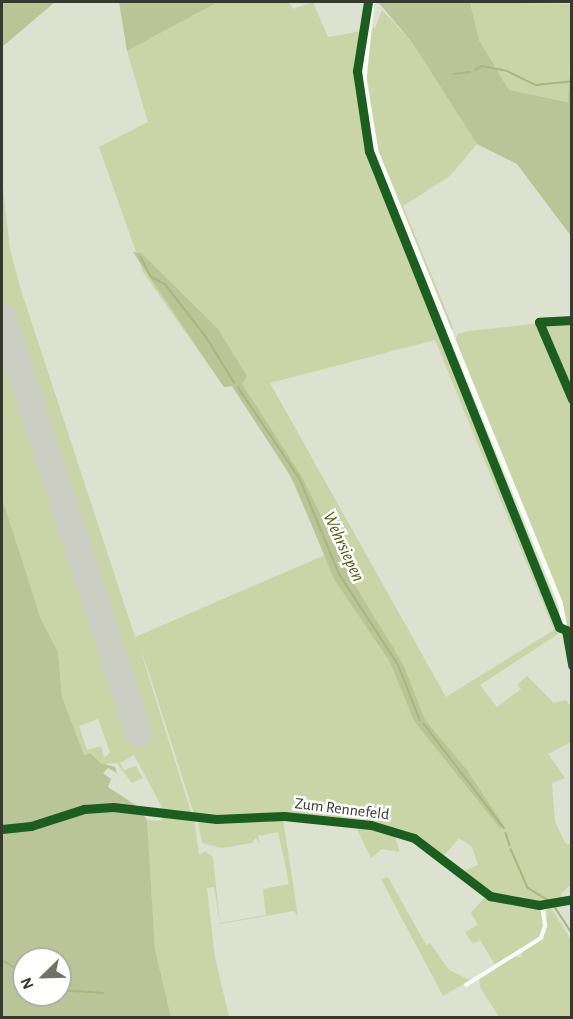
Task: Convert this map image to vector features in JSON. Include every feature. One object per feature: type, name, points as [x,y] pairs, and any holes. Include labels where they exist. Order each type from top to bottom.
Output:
[{"type":"main road","points":[[372,2],[364,91],[376,151],[560,602],[572,665]]},
{"type":"main road","name":"Zum Rennefeld","points":[[2,830],[24,828],[101,807],[228,819],[284,816],[381,827],[424,844],[486,894],[542,905],[572,899]]},
{"type":"street","points":[[466,985],[541,938],[545,926],[542,905]]},
{"type":"green space","points":[[2,2],[55,2],[2,47]]},
{"type":"green space","points":[[119,2],[218,2],[127,51]]},
{"type":"green space","points":[[218,2],[289,2],[293,9],[313,2],[328,37],[362,31],[363,104],[377,161],[561,616],[562,627],[558,634],[480,685],[497,707],[521,689],[517,685],[527,676],[554,703],[566,700],[571,707],[571,742],[548,754],[565,778],[552,783],[555,822],[566,844],[571,844],[571,884],[561,894],[563,900],[538,903],[485,892],[463,871],[478,865],[472,847],[459,838],[443,857],[414,836],[373,823],[291,815],[228,818],[194,814],[140,649],[191,812],[163,809],[134,755],[120,763],[124,770],[136,766],[143,778],[132,783],[117,763],[103,764],[90,753],[84,755],[62,697],[58,652],[41,619],[2,498],[2,179],[10,250],[22,293],[135,637],[325,555],[287,469],[232,386],[224,387],[143,272],[99,147],[148,122],[127,51]],"holes":[[[435,340],[554,630],[446,697],[270,383]],[[98,719],[110,752],[104,758],[101,746],[87,750],[79,726]]]},
{"type":"green space","points":[[378,2],[470,2],[479,40],[509,90],[568,102],[571,60],[571,236],[517,164],[477,144],[411,41]]},
{"type":"green space","points":[[470,2],[571,4],[569,102],[509,90],[479,40]]},
{"type":"green space","points":[[382,10],[411,41],[477,144],[450,176],[403,206],[454,330],[448,326],[378,152],[366,70],[370,29],[375,28]]},
{"type":"green space","points":[[133,252],[141,253],[218,329],[247,376],[242,384],[302,477],[353,582],[403,664],[425,720],[467,770],[506,829],[499,827],[414,721],[390,662],[334,579],[293,480],[232,386],[224,387]]},
{"type":"green space","points":[[571,320],[571,653],[564,608],[455,340],[458,334],[469,331]]},
{"type":"green space","points":[[2,498],[41,619],[58,652],[62,697],[84,755],[90,753],[101,763],[115,767],[117,773],[108,768],[103,773],[111,779],[108,787],[137,806],[147,820],[155,949],[171,1017],[2,1017]]},
{"type":"green space","points":[[163,815],[194,819],[199,855],[205,851],[213,857],[220,923],[266,915],[263,889],[289,884],[284,859],[278,832],[258,836],[260,844],[256,838],[252,843],[222,848],[202,843],[198,822],[283,820],[298,916],[294,911],[220,924],[214,887],[207,888],[215,958],[229,1016],[171,1017],[155,949],[147,820],[162,821]]},
{"type":"green space","points":[[356,827],[394,834],[400,852],[382,849],[371,858]]},
{"type":"green space","points":[[388,877],[426,945],[430,943],[449,970],[470,980],[443,996],[381,879]]},
{"type":"green space","points":[[485,897],[541,909],[544,924],[538,939],[495,965],[480,940],[473,944],[465,932],[478,925],[471,913]]},
{"type":"green space","points":[[547,909],[552,909],[571,940],[571,1017],[499,1017],[480,987],[479,979],[514,956],[521,958],[523,951],[541,939],[546,932]]},
{"type":"waterway","points":[[475,70],[482,66],[507,71],[536,85],[572,81]]},
{"type":"waterway","points":[[454,74],[470,72]]},
{"type":"waterway","name":"Wehrsiepen","points":[[141,257],[151,277],[165,284],[207,338],[234,382]]},
{"type":"waterway","name":"Wehrsiepen","points":[[238,387],[300,479],[340,575],[399,666],[420,720]]},
{"type":"waterway","name":"Wehrsiepen","points":[[424,724],[504,828]]},
{"type":"waterway","name":"Wehrsiepen","points":[[506,833],[510,845]]},
{"type":"waterway","name":"Wehrsiepen","points":[[511,849],[528,888],[550,901]]},
{"type":"waterway","name":"Wehrsiepen","points":[[555,907],[572,933]]},
{"type":"waterway","points":[[2,960],[12,966]]},
{"type":"waterway","points":[[72,991],[103,993]]},
{"type":"runway","points":[[2,316],[138,733]]},
{"type":"cycle path","points":[[368,2],[357,71],[369,151],[559,627],[566,630],[572,665]]},
{"type":"cycle path","points":[[572,320],[539,322],[572,399]]},
{"type":"cycle path","points":[[2,829],[31,826],[84,809],[113,807],[216,819],[284,816],[371,825],[414,838],[490,896],[539,905],[572,899]]}]
